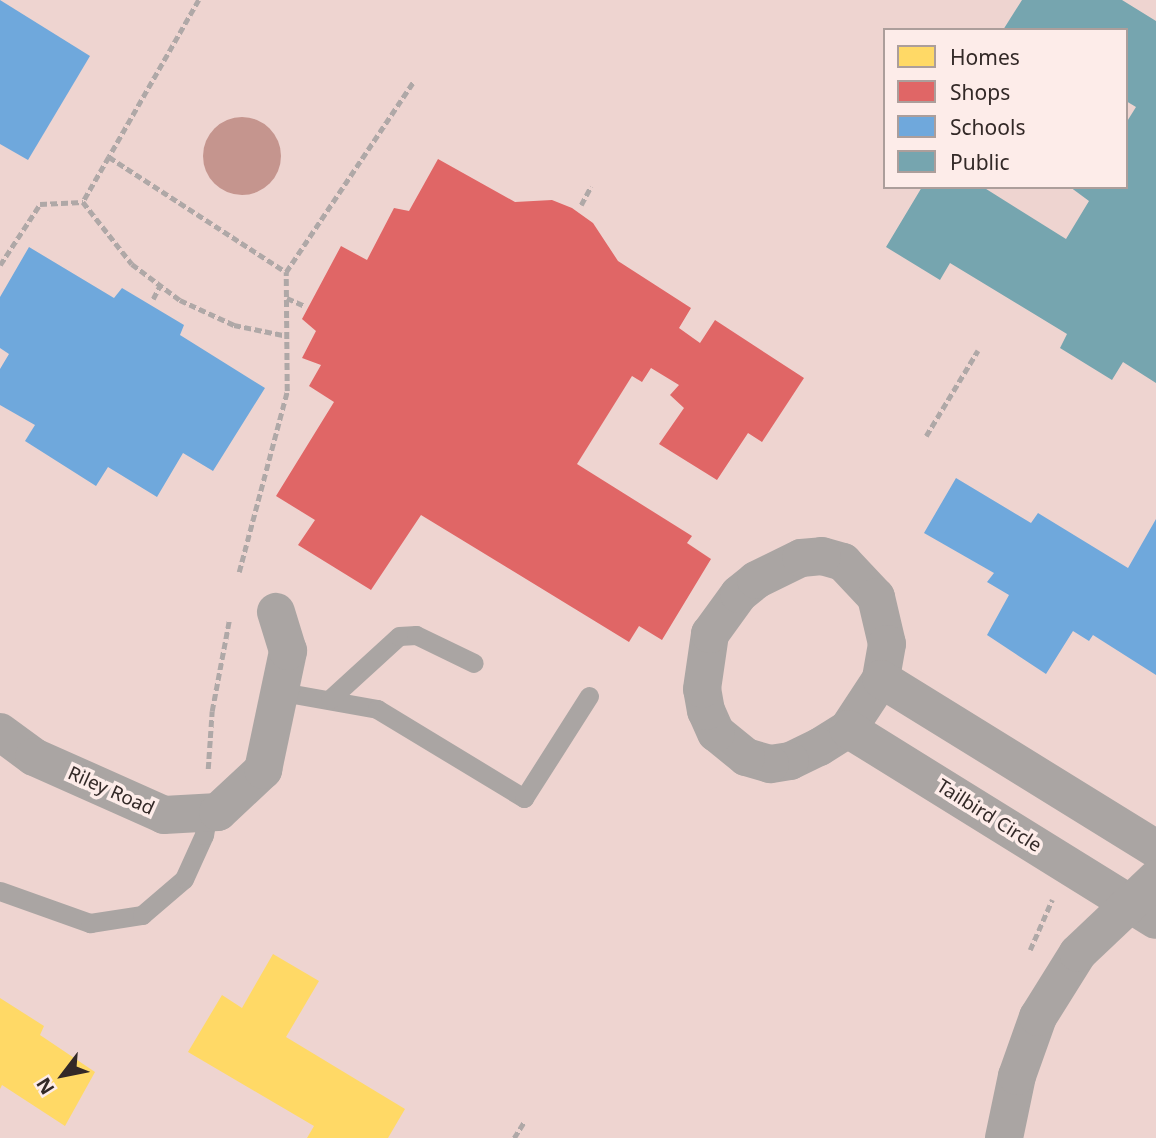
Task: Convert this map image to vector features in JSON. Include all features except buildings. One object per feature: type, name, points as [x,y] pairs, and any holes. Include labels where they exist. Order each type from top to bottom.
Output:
[{"type":"street","points":[[816,556],[843,562],[871,587],[882,610],[887,645],[881,679],[848,729],[790,761],[770,764],[732,749],[716,733],[702,688],[710,634],[740,594],[779,567],[816,556]]},
{"type":"street","points":[[213,812],[263,770],[282,692],[288,651],[276,612]]},
{"type":"street","points":[[881,679],[1156,849]]},
{"type":"street","name":"Tailbird Circle","points":[[848,729],[1148,901]]},
{"type":"street","name":"Riley Road","points":[[0,732],[34,757],[164,815],[213,812]]},
{"type":"street","points":[[1004,1138],[1017,1076],[1038,1017],[1077,953],[1148,901]]},
{"type":"lane","points":[[330,699],[399,636],[416,635],[474,663]]},
{"type":"lane","points":[[282,692],[377,709],[524,798],[589,696]]},
{"type":"lane","points":[[0,891],[90,923],[142,915],[184,879],[213,812]]},
{"type":"path","points":[[83,202],[199,0]]},
{"type":"path","points":[[239,572],[287,391],[286,272],[414,81]]},
{"type":"path","points":[[109,157],[286,272]]},
{"type":"path","points":[[581,205],[591,186]]},
{"type":"path","points":[[0,265],[40,204],[83,202]]},
{"type":"path","points":[[83,202],[132,264],[180,300],[234,326],[288,336]]},
{"type":"path","points":[[153,299],[160,285]]},
{"type":"path","points":[[287,298],[304,306]]},
{"type":"path","points":[[926,436],[978,350]]},
{"type":"path","points":[[213,812],[207,753],[229,621]]},
{"type":"path","points":[[514,1138],[524,1122]]},
{"type":"shaded area","points":[[0,0],[1156,0],[1156,1138],[0,1138]]},
{"type":"shaded area","points":[[242,117],[257,120],[270,128],[278,141],[281,156],[278,171],[270,184],[257,192],[242,195],[227,192],[214,184],[206,171],[203,156],[206,141],[214,128],[227,120]]}]
